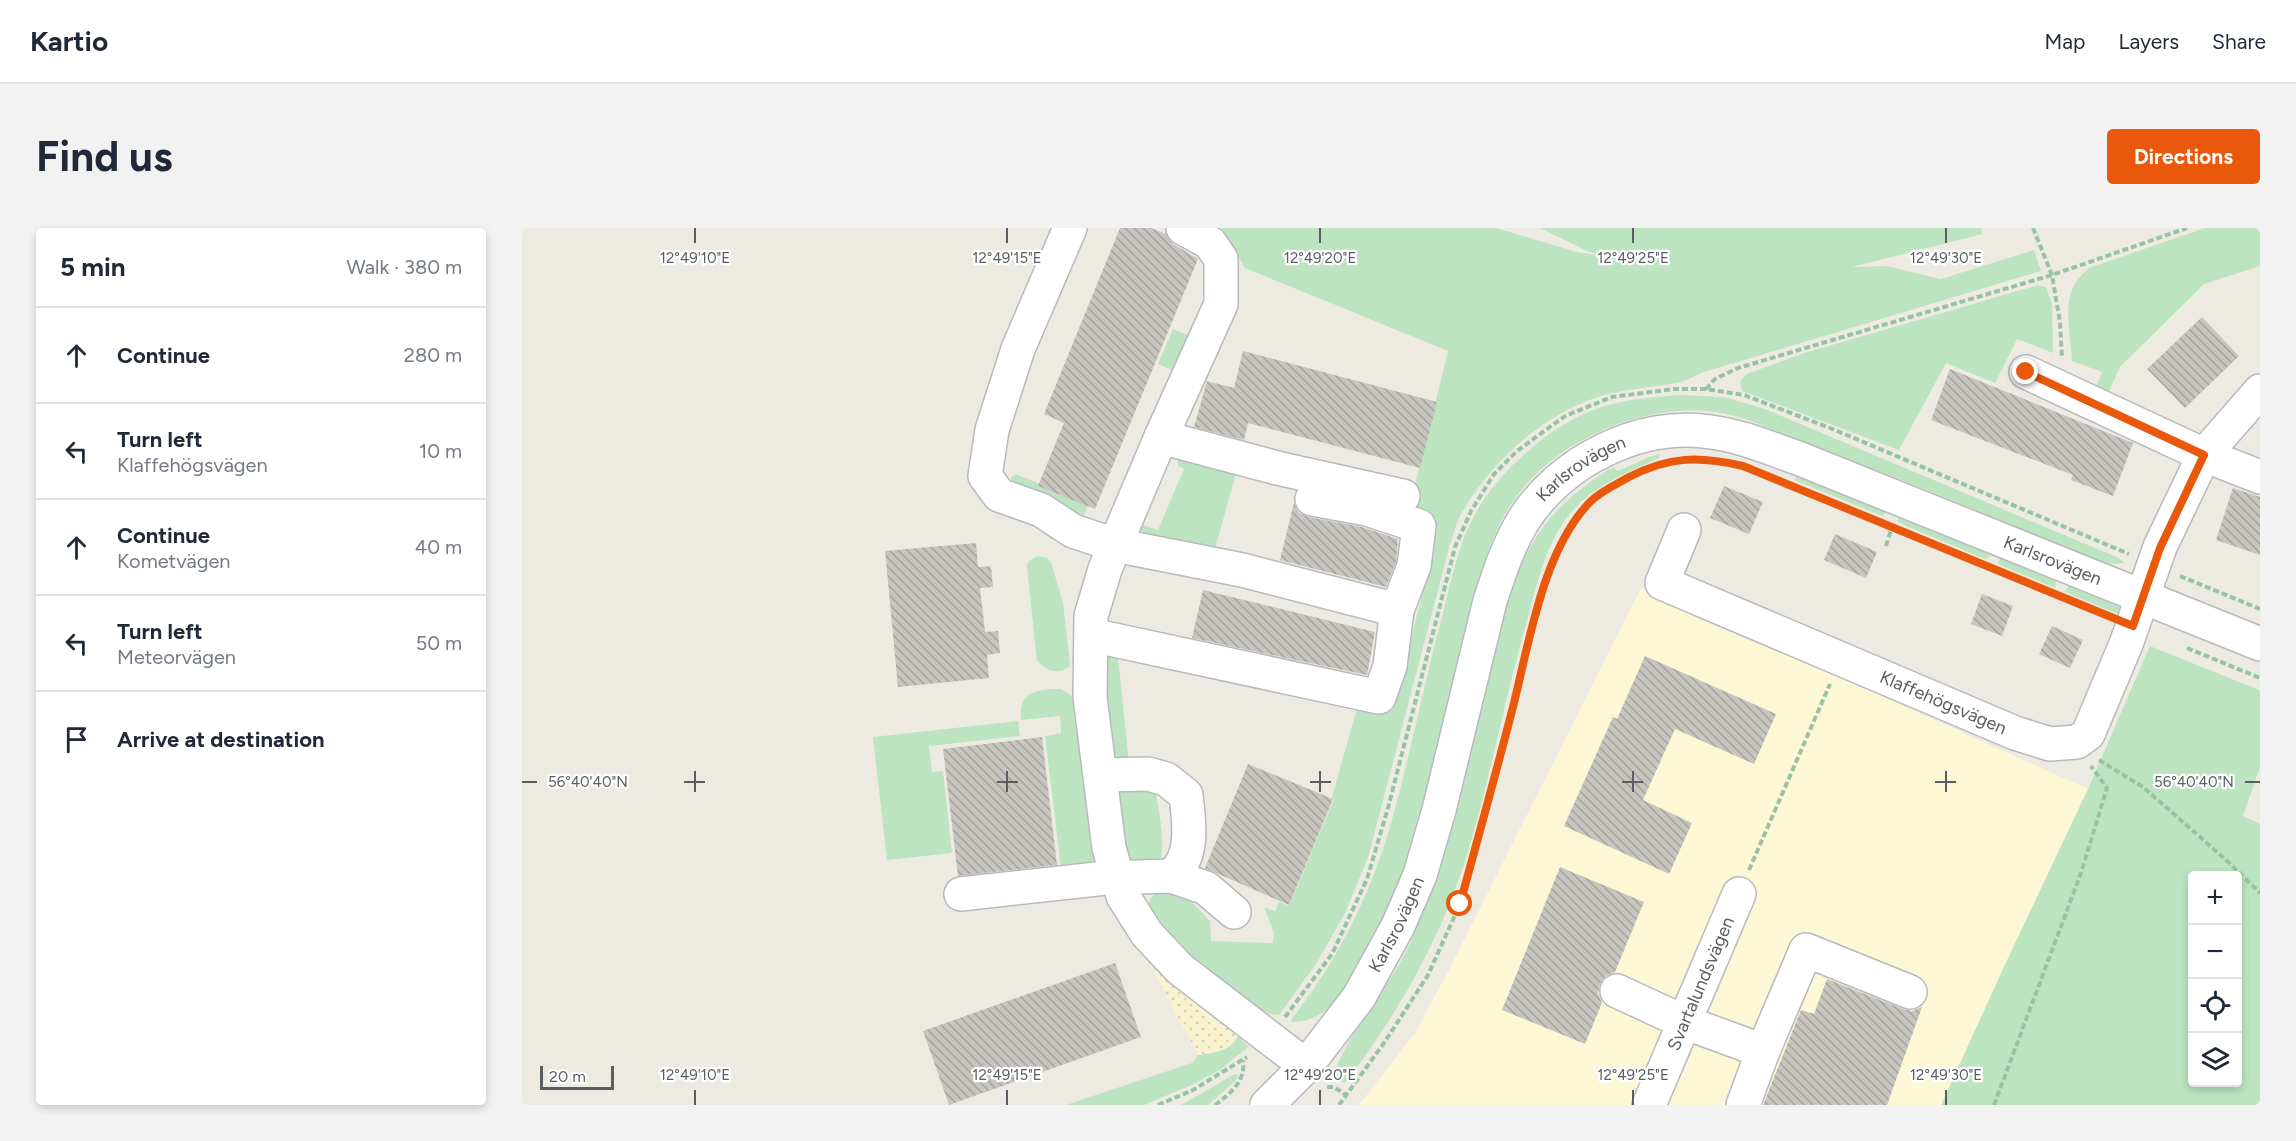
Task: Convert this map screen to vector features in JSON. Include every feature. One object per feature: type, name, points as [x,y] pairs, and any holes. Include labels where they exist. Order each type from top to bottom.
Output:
[{"type":"street","points":[[1070,228],[1018,349],[992,430],[985,476],[999,495],[1041,510],[1073,531],[1115,545],[1242,570],[1397,610]]},
{"type":"street","points":[[1183,228],[1210,243],[1221,259],[1221,304],[1115,545],[1091,616],[1090,697],[1109,848],[1124,896],[1147,934],[1180,969],[1268,1035],[1314,1078]]},
{"type":"street","points":[[2039,377],[2204,455],[2260,477]]},
{"type":"street","points":[[2077,742],[2088,734],[2126,644],[2160,548],[2204,455],[2260,391]]},
{"type":"street","name":"Karlsrovägen","points":[[1267,1105],[1314,1078],[1398,926],[1420,875],[1439,810],[1490,601],[1500,569],[1524,520],[1544,494],[1564,475],[1584,461],[1635,438],[1665,432],[1708,431],[1734,436],[1798,458],[2260,644]]},
{"type":"street","points":[[1161,437],[1277,468],[1403,496]]},
{"type":"street","points":[[1091,635],[1379,697],[1390,666],[1397,610],[1414,566],[1419,526],[1367,509],[1312,499]]},
{"type":"street","name":"Klaffehögsvägen","points":[[1684,530],[1662,583],[2015,733],[2050,744],[2077,742]]},
{"type":"street","points":[[1100,775],[1148,774],[1166,779],[1186,795],[1190,827],[1187,854],[1180,869],[1171,876]]},
{"type":"street","points":[[961,894],[1106,878],[1171,876],[1206,888],[1234,912]]},
{"type":"street","name":"Svartalundsvägen","points":[[1649,1105],[1739,894]]},
{"type":"street","points":[[1743,1105],[1763,1051],[1806,950],[1910,993]]},
{"type":"street","points":[[1617,991],[1684,1022],[1763,1051]]},
{"type":"path","points":[[2033,228],[2052,275],[2059,311],[2062,358],[2039,377]]},
{"type":"path","points":[[1706,389],[1715,378],[1738,368],[2052,275],[2187,228]]},
{"type":"path","points":[[1158,1105],[1193,1090],[1244,1060],[1285,1017],[1332,954],[1367,879],[1388,808],[1455,547],[1471,511],[1494,474],[1517,451],[1565,416],[1612,397],[1674,389],[1706,389],[1744,395],[1830,428],[2260,609]]},
{"type":"path","points":[[1339,1105],[1384,1043],[1428,975],[1460,904],[1536,619],[1559,545],[1572,524],[1592,500],[1647,468],[1673,461]]},
{"type":"path","points":[[1882,523],[1892,527]]},
{"type":"path","points":[[2186,648],[2260,678]]},
{"type":"path","points":[[1739,894],[1841,659]]},
{"type":"path","points":[[2077,742],[2081,748],[2143,787],[2260,893]]},
{"type":"path","points":[[1994,1105],[2081,873],[2107,788],[2077,742]]},
{"type":"path","points":[[1215,1105],[1241,1080],[1245,1072],[1244,1060]]},
{"type":"path","points":[[1314,1078],[1346,1095]]},
{"type":"shaded area","points":[[1641,588],[2088,789],[1941,1105],[1359,1105],[1415,1033]]},
{"type":"green space","points":[[1222,228],[1496,228],[1577,252],[1603,256],[1587,251],[1540,228],[1981,228],[1982,234],[1852,267],[1886,266],[1941,279],[2034,250],[2041,271],[1701,373],[1682,382],[1598,397],[1557,416],[1519,443],[1487,476],[1456,525],[1368,858],[1344,915],[1316,964],[1279,1015],[1266,1012],[1248,1002],[1207,972],[1169,936],[1149,908],[1149,901],[1161,892],[1169,891],[1185,897],[1210,921],[1211,941],[1273,943],[1274,933],[1264,907],[1275,911],[1279,902],[1289,906],[1334,799],[1332,797],[1358,705],[1392,711],[1421,600],[1418,597],[1436,519],[1409,510],[1448,351],[1245,268]]},
{"type":"green space","points":[[2205,228],[2260,228],[2260,266],[2204,284],[2120,367],[2107,396],[2095,391],[2102,372],[2072,361],[2068,310],[2069,300],[2077,280],[2089,268]]},
{"type":"green space","points":[[2038,285],[2046,287],[2052,303],[2053,353],[2017,339],[1995,383],[1946,363],[1899,450],[1742,391],[1740,381],[1747,374],[1801,354]]},
{"type":"green space","points":[[1173,329],[1190,336],[1175,371],[1158,364]]},
{"type":"green space","points":[[1681,395],[1724,397],[1765,409],[2119,558],[2125,563],[2105,564],[1887,474],[1735,416],[1706,411],[1677,411],[1619,424],[1591,436],[1565,451],[1542,469],[1521,490],[1505,514],[1490,547],[1479,583],[1430,781],[1394,900],[1356,971],[1335,1002],[1316,1016],[1305,1021],[1292,1022],[1291,1020],[1335,956],[1359,910],[1379,862],[1402,781],[1455,564],[1468,529],[1483,501],[1509,468],[1543,439],[1578,416],[1617,403]]},
{"type":"green space","points":[[1178,454],[1236,473],[1215,549],[1135,536],[1140,524],[1158,530],[1184,469],[1178,466]]},
{"type":"green space","points":[[1660,454],[1659,458],[1614,479],[1593,492],[1574,509],[1557,533],[1536,589],[1482,803],[1454,894],[1429,950],[1399,1005],[1346,1082],[1336,1082],[1332,1079],[1345,1048],[1400,963],[1425,907],[1437,872],[1503,615],[1520,567],[1530,547],[1555,512],[1591,482],[1613,467],[1618,471]]},
{"type":"green space","points":[[1016,474],[1088,505],[1084,516],[1012,485],[1011,477]]},
{"type":"green space","points":[[1797,476],[1887,511],[1882,516],[1794,480]]},
{"type":"green space","points":[[1899,516],[1989,552],[1990,557],[1985,559],[1906,526],[1897,521]]},
{"type":"green space","points":[[1037,556],[1047,558],[1051,562],[1063,603],[1070,664],[1069,667],[1060,671],[1049,669],[1037,661],[1027,567],[1028,562]]},
{"type":"green space","points":[[2000,557],[2056,581],[2055,588],[1998,564]]},
{"type":"green space","points":[[2069,585],[2119,607],[2123,616],[2065,592]]},
{"type":"green space","points":[[2150,646],[2259,690],[2260,767],[2243,816],[2260,824],[2260,1105],[1941,1105],[2088,789]]},
{"type":"green space","points":[[1117,647],[1129,763],[1113,759],[1104,697],[1107,653]]},
{"type":"green space","points":[[1049,689],[1061,689],[1075,698],[1096,863],[1061,868],[1045,736],[1061,733],[1060,716],[1021,720],[1022,705],[1026,697]]},
{"type":"green space","points":[[1018,721],[1020,736],[929,746],[932,772],[943,771],[952,853],[887,860],[873,737]]},
{"type":"green space","points":[[1123,787],[1156,792],[1162,837],[1159,862],[1135,869],[1125,853],[1117,790]]},
{"type":"green space","points":[[1238,1035],[1248,1047],[1221,1069],[1194,1084],[1144,1105],[1066,1105],[1192,1063],[1198,1055],[1217,1052],[1236,1040]]},
{"type":"green space","points":[[1235,1074],[1238,1076],[1235,1081],[1208,1105],[1181,1105]]},
{"type":"sand","points":[[1146,957],[1238,1035],[1232,1045],[1198,1055]]},
{"type":"building","points":[[1120,228],[1151,228],[1166,234],[1173,244],[1198,259],[1095,509],[1038,486],[1064,423],[1044,414]]},
{"type":"building","points":[[2202,317],[2239,356],[2185,408],[2147,369]]},
{"type":"building","points":[[1243,351],[1437,402],[1420,468],[1248,423],[1244,440],[1194,427],[1207,381],[1234,388]]},
{"type":"building","points":[[1950,369],[2133,443],[2113,496],[2071,480],[2073,475],[1931,420]]},
{"type":"building","points":[[1724,486],[1763,502],[1749,534],[1710,518]]},
{"type":"building","points":[[2233,488],[2260,497],[2260,555],[2216,540]]},
{"type":"building","points":[[1294,503],[1299,513],[1308,517],[1362,527],[1398,539],[1396,562],[1386,587],[1280,560]]},
{"type":"building","points":[[1835,534],[1877,552],[1866,578],[1824,560]]},
{"type":"building","points":[[976,543],[978,567],[991,566],[993,587],[980,588],[985,632],[998,631],[1000,653],[987,655],[989,678],[898,687],[885,551]]},
{"type":"building","points":[[1203,590],[1375,632],[1367,675],[1192,638]]},
{"type":"building","points":[[1982,594],[2013,606],[2002,636],[1971,624]]},
{"type":"building","points":[[2052,626],[2083,640],[2070,668],[2039,654]]},
{"type":"building","points":[[1645,656],[1776,714],[1754,764],[1675,729],[1643,800],[1692,823],[1669,874],[1564,826],[1613,717],[1617,719]]},
{"type":"building","points":[[1042,737],[1057,865],[958,876],[943,749]]},
{"type":"building","points":[[1248,764],[1333,799],[1289,905],[1205,868]]},
{"type":"building","points":[[1560,867],[1644,902],[1615,972],[1606,976],[1600,984],[1598,993],[1602,1003],[1585,1044],[1502,1010]]},
{"type":"building","points":[[1115,963],[1141,1037],[949,1105],[923,1031]]},
{"type":"building","points":[[1827,979],[1903,1009],[1912,1011],[1922,1007],[1887,1105],[1763,1105],[1801,1010],[1814,1014]]},
{"type":"route","points":[[1460,904],[1536,619],[1559,545],[1572,524],[1592,500],[1647,468],[1692,459],[1710,459],[1743,466],[2133,626],[2160,548],[2204,455],[2026,372]]}]
